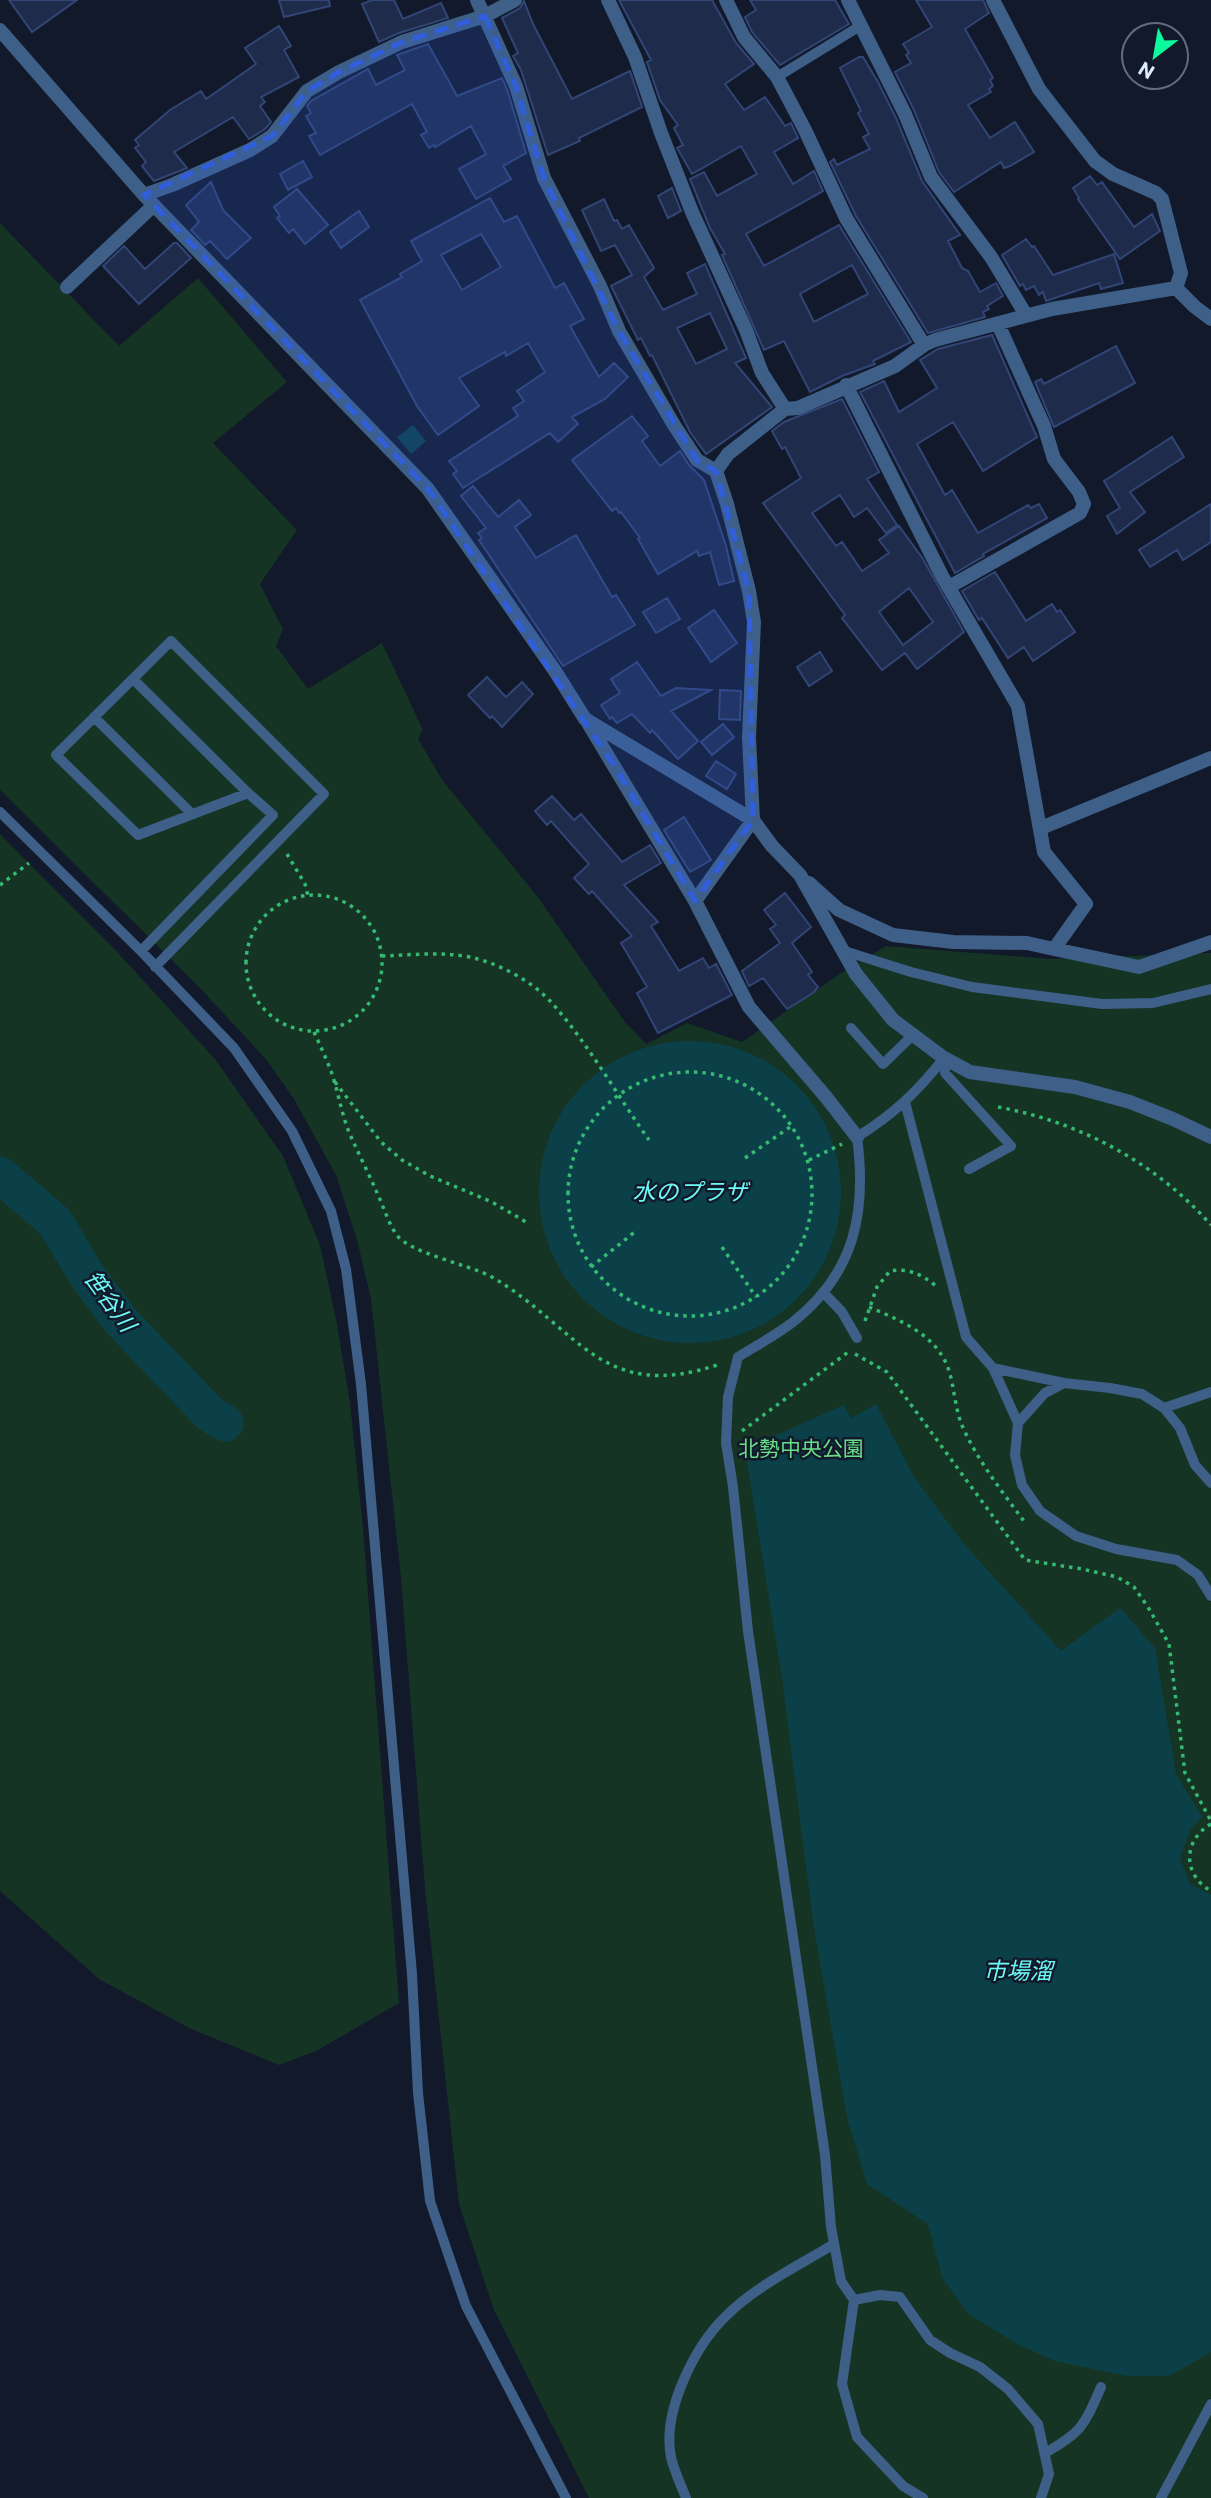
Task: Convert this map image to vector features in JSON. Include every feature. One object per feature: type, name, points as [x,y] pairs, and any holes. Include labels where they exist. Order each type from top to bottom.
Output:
[{"type":"street","points":[[477,0],[516,86],[544,178],[567,217],[619,331],[697,460],[716,471],[749,591],[754,622],[749,737],[753,820],[695,901]]},
{"type":"street","points":[[66,287],[149,200],[172,185],[250,150],[272,136],[307,91],[339,72],[402,42],[485,16],[515,0]]},
{"type":"street","points":[[608,0],[635,57],[692,212],[746,330],[762,373],[785,409]]},
{"type":"street","points":[[726,0],[744,37],[777,77],[846,218],[924,345]]},
{"type":"street","points":[[993,0],[1039,89],[1095,161],[1113,174],[1156,193],[1162,199],[1181,273],[1176,288]]},
{"type":"street","points":[[850,1],[905,114],[931,177],[991,257],[1026,315]]},
{"type":"street","points":[[0,30],[149,200],[428,489],[555,671],[585,719],[695,901],[749,1007],[857,1137]]},
{"type":"street","points":[[716,471],[728,454],[785,409],[798,408],[895,366],[924,345],[947,335],[1026,315],[1176,288]]},
{"type":"street","points":[[1176,288],[1211,319]]},
{"type":"street","points":[[949,587],[1080,513],[1084,504],[1079,492],[1054,459],[1044,426],[998,324]]},
{"type":"street","points":[[846,385],[949,587],[1018,706],[1044,852],[1086,904],[1054,949]]},
{"type":"street","points":[[585,719],[753,820],[772,846],[839,910],[893,935],[954,942],[1027,943],[1139,967],[1211,942]]},
{"type":"street","points":[[1041,828],[1211,758]]},
{"type":"street","points":[[800,875],[856,974],[893,1020],[944,1059],[970,1072],[1075,1087],[1130,1102],[1174,1119],[1211,1138]]},
{"type":"lane","points":[[777,77],[860,26]]},
{"type":"lane","points":[[155,967],[324,794],[171,641],[56,755],[138,835],[248,793]]},
{"type":"lane","points":[[133,679],[273,815],[141,951]]},
{"type":"lane","points":[[94,717],[192,814]]},
{"type":"lane","points":[[0,812],[141,951],[234,1048],[292,1131],[331,1211],[346,1269],[361,1384],[429,2201],[466,2306],[566,2498]]},
{"type":"lane","points":[[841,950],[911,972],[972,987],[1102,1004],[1153,1003],[1211,989]]},
{"type":"lane","points":[[851,1028],[883,1064],[914,1034]]},
{"type":"lane","points":[[923,2498],[904,2486],[857,2437],[842,2384],[854,2300],[841,2281],[834,2244],[825,2155],[748,1631],[726,1443],[728,1397],[738,1357],[793,1322],[823,1292],[846,1256],[856,1228],[860,1200],[861,1165],[857,1137],[886,1118],[919,1090],[944,1059]]},
{"type":"lane","points":[[944,1059],[946,1073],[1011,1146],[969,1169]]},
{"type":"lane","points":[[905,1102],[966,1337],[993,1368],[1018,1423],[1015,1455],[1022,1485],[1040,1511],[1076,1536],[1116,1549],[1177,1560],[1198,1575],[1211,1596]]},
{"type":"lane","points":[[823,1292],[842,1312],[858,1338]]},
{"type":"lane","points":[[993,1368],[1064,1383],[1142,1394],[1164,1408],[1180,1428],[1195,1465],[1211,1483]]},
{"type":"lane","points":[[1018,1423],[1045,1393],[1064,1383]]},
{"type":"lane","points":[[1164,1408],[1211,1392]]},
{"type":"lane","points":[[686,2498],[671,2456],[671,2415],[694,2357],[726,2316],[767,2284],[834,2244]]},
{"type":"lane","points":[[854,2300],[880,2295],[900,2297],[930,2340],[979,2367],[1008,2389],[1038,2424],[1049,2474],[1041,2498]]},
{"type":"lane","points":[[1045,2453],[1066,2441],[1084,2425],[1101,2388]]},
{"type":"lane","points":[[1161,2498],[1211,2404]]},
{"type":"path","points":[[0,886],[41,852]]},
{"type":"path","points":[[286,853],[305,884],[308,896]]},
{"type":"path","points":[[308,896],[325,896],[346,903],[364,916],[376,936],[382,956],[381,979],[372,1000],[357,1017],[337,1028],[314,1032],[292,1028],[272,1017],[257,1000],[252,989],[246,957],[252,935],[264,916],[282,903],[308,896]]},
{"type":"path","points":[[382,956],[434,955],[472,958],[506,970],[551,1002],[649,1140]]},
{"type":"path","points":[[314,1032],[334,1080],[348,1130],[397,1236],[414,1248],[471,1267],[493,1278],[581,1348],[607,1363],[641,1374],[671,1376],[700,1371],[738,1357]]},
{"type":"path","points":[[681,1069],[705,1072],[725,1079],[765,1100],[793,1125],[809,1160],[812,1200],[810,1225],[788,1266],[756,1297],[735,1308],[709,1316],[687,1317],[664,1313],[621,1296],[607,1286],[591,1267],[577,1241],[572,1223],[567,1196],[571,1168],[579,1143],[592,1119],[617,1095],[633,1084],[657,1075],[681,1069]]},
{"type":"path","points":[[334,1080],[382,1142],[402,1160],[430,1176],[492,1202],[526,1222]]},
{"type":"path","points":[[972,1102],[1032,1114],[1104,1141],[1143,1166],[1190,1202],[1211,1225]]},
{"type":"path","points":[[745,1158],[793,1125]]},
{"type":"path","points":[[809,1160],[857,1137]]},
{"type":"path","points":[[591,1267],[636,1231]]},
{"type":"path","points":[[722,1247],[756,1297]]},
{"type":"path","points":[[726,1443],[850,1352],[877,1287],[890,1271],[903,1269],[922,1275],[948,1296],[959,1312]]},
{"type":"path","points":[[869,1307],[915,1328],[942,1353],[962,1426],[975,1451],[1026,1524]]},
{"type":"path","points":[[850,1352],[887,1372],[1025,1560],[1117,1577],[1134,1587],[1149,1607],[1169,1644],[1185,1773],[1211,1823],[1196,1837],[1188,1859],[1195,1879],[1211,1891]]},
{"type":"highlighted area","points":[[485,16],[516,86],[544,178],[619,331],[697,460],[716,471],[749,591],[753,820],[695,901],[613,764],[428,489],[144,195],[272,136],[307,91],[339,72],[402,42]]},
{"type":"green space","name":"北勢中央公園","points":[[0,223],[119,346],[198,278],[287,382],[213,443],[297,530],[260,584],[283,629],[276,646],[308,689],[382,643],[423,730],[418,739],[443,781],[537,896],[625,1022],[646,1044],[687,1023],[742,1042],[841,973],[886,946],[1049,959],[1211,953],[1211,2498],[589,2498],[494,2310],[459,2204],[425,1889],[401,1578],[371,1299],[357,1240],[336,1175],[294,1099],[265,1058],[197,985],[0,790]]},
{"type":"green space","points":[[0,834],[119,954],[215,1059],[283,1156],[320,1245],[350,1403],[363,1528],[399,2003],[316,2051],[279,2065],[189,2028],[99,1979],[0,1891]]},
{"type":"water","points":[[413,425],[426,441],[411,454],[397,437]]},
{"type":"water","name":"水のプラザ","points":[[690,1041],[719,1044],[748,1052],[774,1066],[797,1085],[816,1108],[830,1134],[838,1163],[841,1192],[838,1221],[830,1250],[816,1276],[797,1299],[774,1318],[748,1332],[719,1340],[690,1343],[661,1340],[632,1332],[606,1318],[583,1299],[564,1276],[550,1250],[542,1221],[539,1192],[542,1163],[550,1134],[564,1108],[583,1085],[606,1066],[632,1052],[661,1044]]},
{"type":"water","name":"市場溜","points":[[876,1404],[914,1477],[964,1544],[1061,1651],[1120,1608],[1155,1648],[1176,1774],[1202,1817],[1190,1831],[1180,1858],[1190,1884],[1211,1895],[1211,2352],[1169,2376],[1127,2376],[1055,2361],[1017,2344],[969,2314],[943,2279],[928,2224],[867,2184],[847,2117],[814,1928],[782,1678],[745,1449],[844,1405],[851,1418]]},
{"type":"building","points":[[9,0],[77,0],[32,32]]},
{"type":"building","points":[[279,0],[329,0],[330,6],[284,17]]},
{"type":"building","points":[[372,0],[394,0],[403,19],[441,3],[448,18],[379,42],[362,4]]},
{"type":"building","points":[[619,0],[712,0],[736,43],[754,64],[725,84],[744,110],[765,97],[785,126],[791,123],[798,138],[774,152],[793,184],[814,171],[823,191],[746,234],[764,266],[839,225],[911,342],[873,361],[875,364],[810,392],[784,341],[764,350],[722,255],[725,254],[710,228],[690,179],[704,172],[717,196],[757,174],[741,146],[692,174],[677,148],[683,145],[674,128],[678,125],[660,100],[647,62],[651,60]],"holes":[[[852,265],[868,294],[814,322],[800,294]]]},
{"type":"building","points":[[750,0],[835,0],[849,24],[780,65],[752,32],[745,17],[756,10]]},
{"type":"building","points":[[916,0],[983,0],[989,13],[965,29],[993,78],[990,80],[993,86],[989,89],[991,92],[968,105],[990,138],[1015,122],[1034,152],[1004,168],[1001,162],[954,192],[939,172],[895,72],[911,63],[903,44],[932,27]]},
{"type":"building","points":[[524,1],[572,99],[630,71],[642,107],[548,155],[521,70],[513,56],[518,53],[502,18],[520,8]]},
{"type":"building","points":[[279,26],[291,46],[284,50],[299,77],[261,97],[265,102],[260,106],[271,122],[249,139],[233,117],[174,152],[187,168],[154,181],[142,166],[146,162],[135,148],[139,145],[135,140],[170,110],[201,91],[206,99],[256,64],[245,48]]},
{"type":"building","points":[[428,44],[457,96],[502,78],[507,89],[526,153],[503,166],[511,179],[476,199],[459,169],[486,154],[471,126],[429,148],[421,135],[427,132],[412,104],[320,155],[309,136],[316,133],[306,116],[311,113],[307,106],[311,101],[368,69],[376,85],[405,70],[397,55]]},
{"type":"building","points":[[863,57],[878,82],[922,181],[960,235],[948,241],[962,268],[968,271],[980,292],[996,283],[1003,296],[987,306],[989,309],[983,312],[985,317],[928,333],[856,216],[830,162],[834,159],[837,165],[870,149],[863,137],[869,134],[858,113],[861,111],[840,68]]},
{"type":"building","points":[[303,161],[312,177],[288,190],[280,174]]},
{"type":"building","points":[[1090,176],[1097,185],[1102,182],[1134,227],[1152,214],[1160,231],[1120,259],[1073,188]]},
{"type":"building","points":[[211,182],[223,210],[251,238],[227,259],[210,241],[205,245],[191,230],[199,222],[186,205]]},
{"type":"building","points":[[672,188],[681,211],[668,218],[658,196]]},
{"type":"building","points":[[297,189],[328,225],[305,244],[293,229],[289,233],[277,218],[280,216],[274,207]]},
{"type":"building","points":[[490,198],[504,222],[517,216],[555,288],[564,283],[584,319],[570,326],[599,377],[614,363],[628,377],[605,399],[572,417],[578,424],[558,442],[550,433],[463,488],[453,474],[457,471],[449,461],[518,416],[513,408],[524,401],[517,391],[545,372],[528,343],[506,356],[505,352],[459,378],[479,406],[438,435],[417,406],[360,300],[402,277],[400,274],[422,261],[411,241]],"holes":[[[481,234],[501,267],[462,290],[441,255]]]},
{"type":"building","points":[[604,199],[614,221],[617,220],[622,229],[629,225],[654,268],[644,277],[663,310],[697,294],[687,273],[705,264],[746,358],[735,363],[772,407],[706,454],[690,432],[652,355],[650,356],[641,338],[638,340],[611,286],[632,275],[615,245],[601,251],[582,210]],"holes":[[[710,313],[727,349],[696,364],[677,328]]]},
{"type":"building","points":[[359,211],[369,227],[341,248],[330,232]]},
{"type":"building","points":[[1026,239],[1034,246],[1053,275],[1114,254],[1123,283],[1101,289],[1099,283],[1046,301],[1043,292],[1039,295],[1034,286],[1026,290],[1023,284],[1020,286],[1002,255]]},
{"type":"building","points":[[174,243],[191,258],[139,304],[103,266],[124,246],[145,269]]},
{"type":"building","points":[[992,335],[1037,437],[983,471],[953,422],[917,444],[945,495],[952,490],[978,533],[1028,505],[1031,508],[1039,504],[1047,518],[955,573],[860,392],[884,381],[899,412],[937,388],[920,360],[938,349]]},
{"type":"building","points":[[1116,346],[1135,383],[1054,427],[1035,382],[1041,379],[1044,384]]},
{"type":"building","points":[[842,399],[879,472],[867,479],[897,525],[886,533],[867,508],[854,517],[840,495],[812,513],[836,546],[842,542],[862,571],[889,553],[879,540],[899,526],[923,559],[964,632],[917,669],[905,653],[882,670],[842,618],[845,615],[763,503],[801,478],[785,447],[782,449],[772,431],[784,422]],"holes":[[[909,588],[933,622],[903,645],[879,612]]]},
{"type":"building","points":[[632,416],[648,436],[642,441],[660,466],[680,451],[704,480],[726,546],[734,581],[719,585],[710,552],[699,556],[697,551],[658,574],[638,539],[640,538],[621,512],[616,508],[612,511],[572,460]]},
{"type":"building","points":[[1172,437],[1184,457],[1130,492],[1145,512],[1117,534],[1107,516],[1120,508],[1104,481]]},
{"type":"building","points":[[473,486],[498,517],[519,500],[531,515],[515,527],[536,558],[576,535],[612,597],[616,595],[635,625],[563,666],[479,540],[482,538],[478,533],[486,528],[461,496]]},
{"type":"building","points":[[1211,504],[1211,542],[1183,560],[1177,550],[1150,567],[1139,550]]},
{"type":"building","points":[[995,572],[1026,621],[1052,604],[1057,612],[1060,610],[1075,632],[1033,661],[1024,647],[1008,658],[982,618],[979,620],[962,591]]},
{"type":"building","points":[[667,598],[680,619],[656,633],[643,612]]},
{"type":"building","points":[[714,610],[737,643],[711,662],[688,628]]},
{"type":"building","points":[[820,652],[832,671],[809,686],[797,667]]},
{"type":"building","points":[[637,662],[661,696],[676,688],[711,690],[671,711],[698,741],[678,759],[652,730],[650,733],[632,714],[617,723],[612,717],[610,719],[601,705],[620,693],[611,679]]},
{"type":"building","points":[[487,677],[506,697],[522,682],[533,694],[502,727],[468,695]]},
{"type":"building","points":[[720,690],[741,691],[740,720],[719,719]]},
{"type":"building","points":[[723,724],[734,737],[712,755],[701,742]]},
{"type":"building","points":[[716,761],[736,774],[727,789],[706,776]]},
{"type":"building","points":[[552,796],[574,820],[581,814],[622,862],[650,845],[661,863],[624,885],[658,922],[651,926],[679,971],[703,958],[709,968],[716,964],[732,995],[658,1033],[637,993],[647,987],[621,943],[632,936],[592,891],[589,894],[574,878],[589,864],[551,821],[547,825],[535,811]]},
{"type":"building","points":[[684,817],[711,860],[690,872],[664,830]]},
{"type":"building","points":[[785,893],[811,927],[792,943],[812,972],[808,975],[818,987],[787,1009],[763,978],[749,986],[742,971],[780,943],[770,929],[776,925],[764,910]]},
{"type":"waterway","name":"笹谷川","points":[[0,1175],[55,1222],[86,1274],[121,1321],[210,1414],[225,1423]]}]
